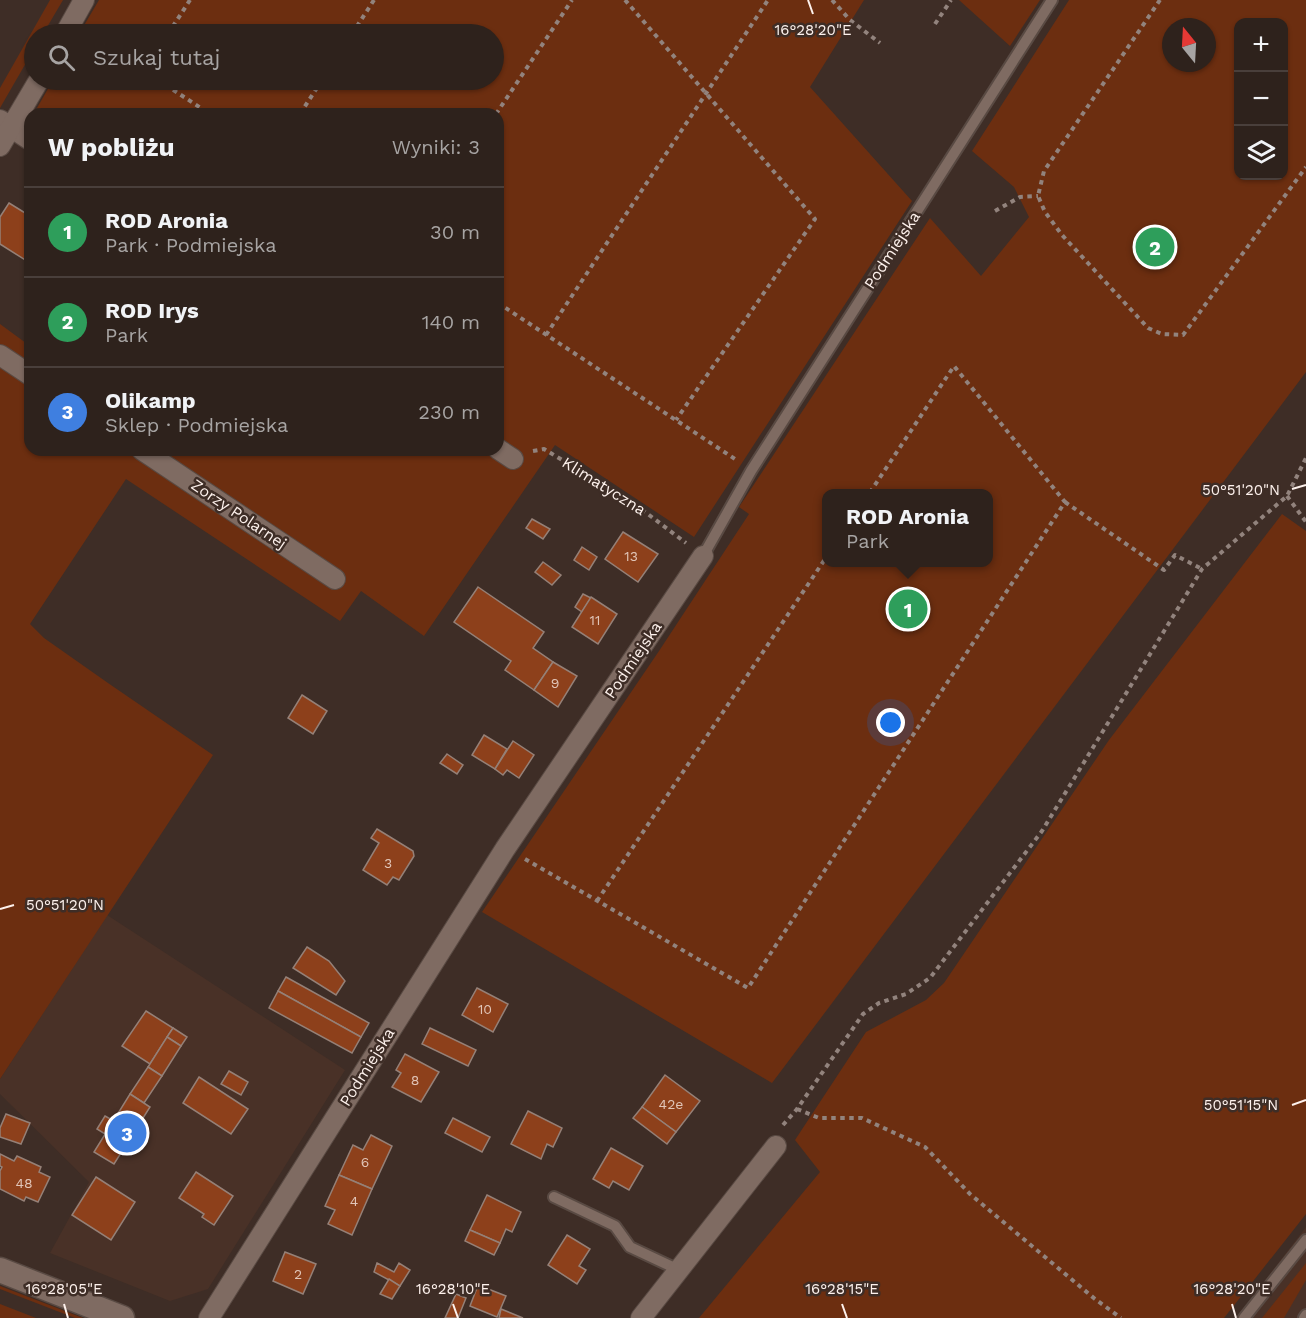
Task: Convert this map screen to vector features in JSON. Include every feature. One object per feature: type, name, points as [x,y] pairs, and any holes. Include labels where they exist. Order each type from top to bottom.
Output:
[{"type":"street","points":[[70,24],[84,0]]},
{"type":"street","points":[[0,146],[6,124],[32,90]]},
{"type":"street","points":[[6,124],[24,136]]},
{"type":"street","points":[[0,355],[24,371]]},
{"type":"street","name":"Zorzy Polarnej","points":[[151,456],[335,579]]},
{"type":"street","name":"Podmiejska","points":[[209,1318],[506,849],[703,556]]},
{"type":"street","points":[[641,1318],[776,1146]]},
{"type":"street","points":[[0,1270],[122,1318]]},
{"type":"lane","name":"Podmiejska","points":[[703,556],[751,471],[1052,0]]},
{"type":"lane","points":[[554,1197],[615,1226],[630,1247],[679,1270]]},
{"type":"lane","points":[[1244,1318],[1306,1240]]},
{"type":"path","points":[[174,24],[190,0]]},
{"type":"path","points":[[358,24],[374,0]]},
{"type":"path","points":[[500,108],[572,0]]},
{"type":"path","points":[[625,0],[815,219],[676,420]]},
{"type":"path","points":[[546,335],[768,0]]},
{"type":"path","points":[[832,0],[850,20],[879,43]]},
{"type":"path","points":[[935,24],[951,0]]},
{"type":"path","points":[[1160,0],[1044,171],[1038,196],[1045,212],[1062,235],[1148,328],[1162,334],[1183,335],[1306,167]]},
{"type":"path","points":[[173,90],[201,108]]},
{"type":"path","points":[[304,108],[316,90]]},
{"type":"path","points":[[995,211],[1020,197],[1038,196]]},
{"type":"path","points":[[504,307],[751,471]]},
{"type":"path","points":[[871,489],[954,366],[1065,502],[1164,570],[1175,555],[1202,569]]},
{"type":"path","name":"Klimatyczna","points":[[505,454],[544,449],[632,502],[703,556]]},
{"type":"path","points":[[776,1146],[782,1126],[863,1014],[879,1003],[906,994],[930,978],[983,910],[1042,831],[1202,569],[1287,496],[1306,458]]},
{"type":"path","points":[[1287,496],[1306,522]]},
{"type":"path","points":[[506,849],[748,988],[1065,502]]},
{"type":"path","points":[[597,901],[822,564]]},
{"type":"path","points":[[796,1109],[819,1118],[862,1118],[925,1147],[970,1194],[1095,1299],[1121,1318]]},
{"type":"shaded area","points":[[50,0],[63,0],[49,24],[36,24]]},
{"type":"shaded area","points":[[99,0],[864,0],[810,87],[912,201],[694,537],[555,445],[424,636],[361,591],[340,621],[126,479],[30,624],[44,638],[213,755],[0,1079],[0,324],[24,342],[24,456],[504,456],[504,108],[37,108],[47,90],[504,90],[504,24],[85,24]]},
{"type":"shaded area","points":[[959,0],[1040,0],[1010,46]]},
{"type":"shaded area","points":[[1069,0],[1306,0],[1306,372],[772,1083],[482,912],[749,514],[739,507],[930,218],[981,276],[1029,217],[1014,187],[972,151]]},
{"type":"shaded area","points":[[24,46],[24,66],[0,108],[0,88]]},
{"type":"shaded area","points":[[1282,514],[1306,531],[1306,1214],[1224,1318],[699,1318],[820,1172],[795,1140],[866,1032],[926,1000],[944,983],[1109,740]]},
{"type":"shaded area","points":[[107,915],[345,1070],[208,1289],[170,1301],[50,1253],[89,1182],[0,1094],[0,1079]]},
{"type":"shaded area","points":[[1306,1227],[1306,1318],[1236,1318]]},
{"type":"shaded area","points":[[1306,1263],[1306,1280],[1284,1318],[1262,1318]]},
{"type":"shaded area","points":[[0,1286],[83,1318],[75,1318],[0,1289]]},
{"type":"shaded area","points":[[0,1304],[36,1318],[0,1318]]},
{"type":"building","points":[[9,203],[24,212],[24,259],[0,244],[0,217]]},
{"type":"building","points":[[532,519],[550,529],[543,539],[526,528]]},
{"type":"building","points":[[623,532],[658,554],[638,582],[605,559]]},
{"type":"building","points":[[582,547],[597,557],[589,570],[574,560]]},
{"type":"building","points":[[543,562],[561,575],[552,585],[535,572]]},
{"type":"building","points":[[478,587],[544,632],[533,648],[553,662],[534,690],[505,670],[511,661],[454,622]]},
{"type":"building","points":[[583,594],[591,598],[582,612],[575,607]]},
{"type":"building","points":[[591,597],[617,614],[598,644],[572,627]]},
{"type":"building","points":[[553,662],[577,676],[558,707],[534,690]]},
{"type":"building","points":[[302,695],[327,711],[313,734],[288,718]]},
{"type":"building","points":[[484,735],[507,749],[495,769],[472,755]]},
{"type":"building","points":[[513,741],[534,755],[519,778],[507,770],[503,775],[495,769]]},
{"type":"building","points":[[447,754],[463,765],[457,774],[440,763]]},
{"type":"building","points":[[377,829],[413,851],[414,856],[399,880],[393,877],[387,885],[363,870],[379,843],[371,838]]},
{"type":"building","points":[[307,947],[329,961],[345,981],[336,995],[293,968]]},
{"type":"building","points":[[286,977],[369,1023],[361,1037],[278,991]]},
{"type":"building","points":[[477,988],[508,1004],[493,1032],[462,1015]]},
{"type":"building","points":[[278,991],[361,1037],[352,1053],[269,1008]]},
{"type":"building","points":[[146,1011],[173,1028],[150,1064],[122,1046]]},
{"type":"building","points":[[173,1028],[187,1037],[181,1046],[167,1037]]},
{"type":"building","points":[[430,1028],[476,1050],[468,1066],[422,1044]]},
{"type":"building","points":[[167,1037],[181,1046],[162,1076],[148,1067]]},
{"type":"building","points":[[405,1054],[439,1072],[421,1102],[392,1087],[401,1073],[396,1070]]},
{"type":"building","points":[[148,1067],[162,1076],[144,1103],[130,1094]]},
{"type":"building","points":[[229,1071],[248,1082],[241,1095],[221,1084]]},
{"type":"building","points":[[665,1075],[700,1101],[676,1132],[642,1107]]},
{"type":"building","points":[[199,1077],[248,1109],[231,1134],[183,1103]]},
{"type":"building","points":[[130,1094],[150,1107],[114,1164],[94,1152]]},
{"type":"building","points":[[642,1107],[676,1132],[667,1144],[633,1118]]},
{"type":"building","points":[[528,1111],[562,1128],[553,1147],[547,1144],[541,1159],[511,1144]]},
{"type":"building","points":[[6,1114],[30,1123],[21,1144],[0,1137],[0,1128]]},
{"type":"building","points":[[105,1116],[114,1121],[105,1134],[97,1129]]},
{"type":"building","points":[[453,1118],[490,1137],[482,1152],[445,1133]]},
{"type":"building","points":[[371,1135],[392,1146],[372,1189],[339,1175],[353,1145],[363,1150]]},
{"type":"building","points":[[611,1148],[643,1166],[629,1190],[613,1181],[609,1188],[593,1179]]},
{"type":"building","points":[[0,1154],[14,1161],[17,1156],[41,1167],[39,1172],[50,1177],[38,1202],[26,1197],[24,1201],[0,1189],[2,1167],[0,1166]]},
{"type":"building","points":[[196,1172],[233,1196],[214,1225],[202,1217],[204,1214],[179,1198]]},
{"type":"building","points":[[339,1175],[372,1189],[352,1235],[328,1224],[335,1210],[325,1206]]},
{"type":"building","points":[[96,1177],[135,1202],[111,1240],[72,1215]]},
{"type":"building","points":[[487,1195],[521,1212],[512,1232],[506,1229],[500,1243],[470,1230]]},
{"type":"building","points":[[470,1230],[500,1243],[494,1255],[465,1241]]},
{"type":"building","points":[[567,1235],[590,1249],[579,1266],[586,1270],[577,1284],[548,1265]]},
{"type":"building","points":[[285,1252],[316,1264],[303,1294],[273,1281]]},
{"type":"building","points":[[377,1263],[394,1272],[399,1263],[410,1270],[400,1286],[374,1272]]},
{"type":"building","points":[[389,1279],[400,1286],[392,1299],[380,1294]]},
{"type":"building","points":[[478,1285],[506,1296],[497,1317],[470,1306]]},
{"type":"building","points":[[456,1294],[466,1298],[458,1318],[445,1318]]},
{"type":"building","points":[[501,1309],[523,1318],[499,1318]]},
{"type":"place","name":"ROD Irys","points":[[1155,247]]},
{"type":"place","name":"ROD Aronia","points":[[908,609]]},
{"type":"place","name":"Olikamp","points":[[127,1133]]}]
